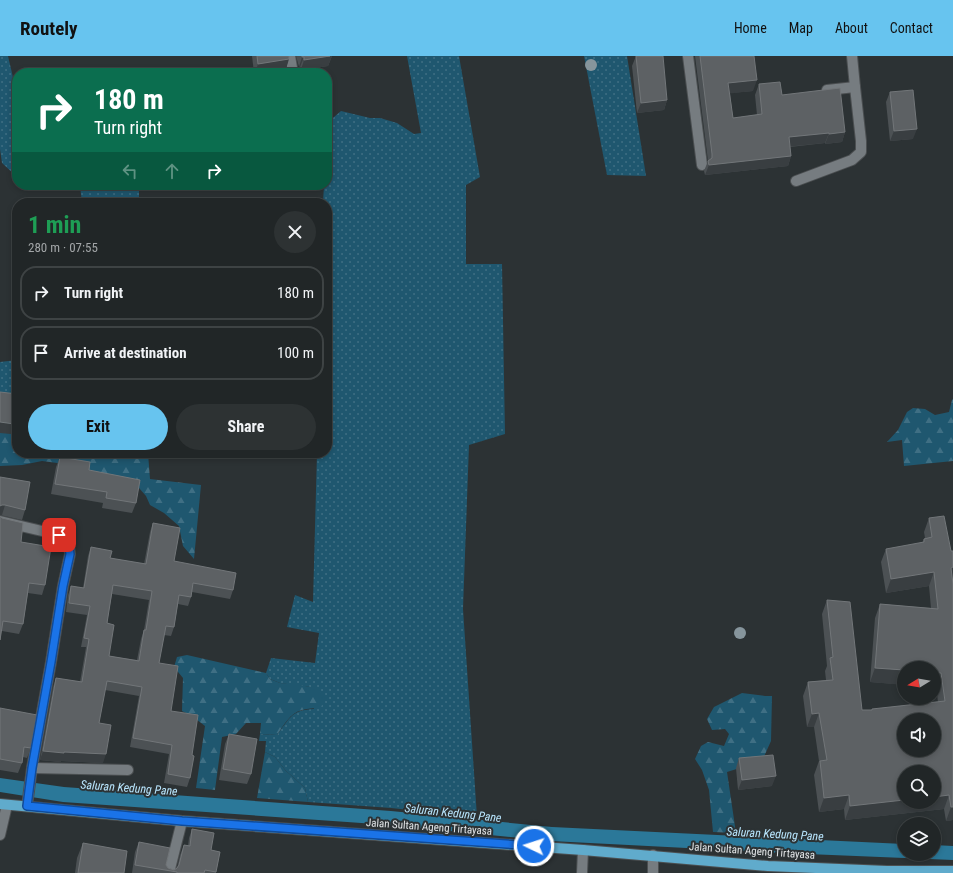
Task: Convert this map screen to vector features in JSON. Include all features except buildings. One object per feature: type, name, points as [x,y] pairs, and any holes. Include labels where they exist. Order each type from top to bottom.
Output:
[{"type":"main road","name":"Jalan Sultan Ageng Tirtayasa","points":[[4,804],[28,804],[182,821],[653,855],[768,869],[953,871]]},
{"type":"street","points":[[290,56],[292,68]]},
{"type":"street","points":[[688,56],[702,165]]},
{"type":"street","points":[[796,181],[852,160],[861,152],[852,56]]},
{"type":"street","points":[[818,91],[855,87]]},
{"type":"street","points":[[0,521],[59,535],[65,539],[69,546],[70,554],[63,586],[30,778],[28,804]]},
{"type":"street","points":[[32,768],[128,770]]},
{"type":"street","points":[[0,835],[4,804]]},
{"type":"street","points":[[169,873],[182,821]]},
{"type":"street","points":[[582,873],[583,850]]},
{"type":"street","points":[[653,855],[653,873]]},
{"type":"green space","points":[[0,56],[8,56],[12,73],[12,172],[2,163],[0,149]]},
{"type":"green space","points":[[407,56],[459,56],[480,177],[466,185],[466,264],[502,264],[505,434],[469,445],[463,609],[477,817],[391,808],[308,802],[305,788],[286,771],[275,757],[265,752],[266,741],[259,741],[260,734],[277,735],[288,720],[296,713],[314,709],[310,687],[280,683],[270,679],[266,673],[271,658],[315,663],[319,633],[287,627],[295,595],[313,602],[317,458],[332,458],[332,198],[323,198],[324,190],[332,190],[332,119],[341,111],[370,118],[380,118],[397,123],[414,134],[421,133]]},
{"type":"green space","points":[[584,56],[627,56],[646,176],[607,175]]},
{"type":"green space","points":[[81,190],[139,190],[139,198],[81,198]]},
{"type":"green space","points":[[12,361],[12,392],[0,393],[0,362]]},
{"type":"green space","points":[[12,392],[12,458],[148,458],[150,479],[201,485],[194,559],[183,546],[179,526],[164,513],[150,505],[146,496],[139,488],[94,481],[88,467],[42,461],[22,465],[0,466],[0,393]]},
{"type":"green space","points":[[953,399],[953,461],[904,466],[902,440],[887,442],[898,430],[907,412],[913,408],[925,409],[935,415],[949,412]]},
{"type":"green space","points":[[187,655],[266,673],[270,679],[280,683],[295,684],[317,689],[325,698],[321,707],[304,709],[294,714],[277,735],[260,734],[261,723],[246,723],[236,734],[222,737],[215,790],[196,788],[205,726],[192,716],[182,711],[183,678],[174,667],[177,657]]},
{"type":"green space","points":[[742,693],[772,696],[771,741],[762,761],[727,772],[736,833],[713,832],[709,790],[702,770],[695,759],[701,746],[708,742],[724,746],[729,734],[725,729],[712,730],[707,719],[714,707]]},
{"type":"green space","points":[[265,752],[275,757],[286,771],[305,788],[308,802],[257,798]]},
{"type":"shaded area","points":[[0,778],[64,787],[391,811],[552,827],[897,844],[897,858],[551,841],[390,825],[63,802],[0,792]]},
{"type":"shaded area","points":[[941,845],[953,846],[953,860],[941,860]]},
{"type":"route","points":[[59,535],[65,539],[69,546],[70,554],[63,586],[30,778],[27,806],[182,821],[534,846]]},
{"type":"water label","name":"Saluran Kedung Pane","points":[[129,788]]},
{"type":"water label","name":"Saluran Kedung Pane","points":[[453,813]]},
{"type":"water label","name":"Saluran Kedung Pane","points":[[775,834]]}]
